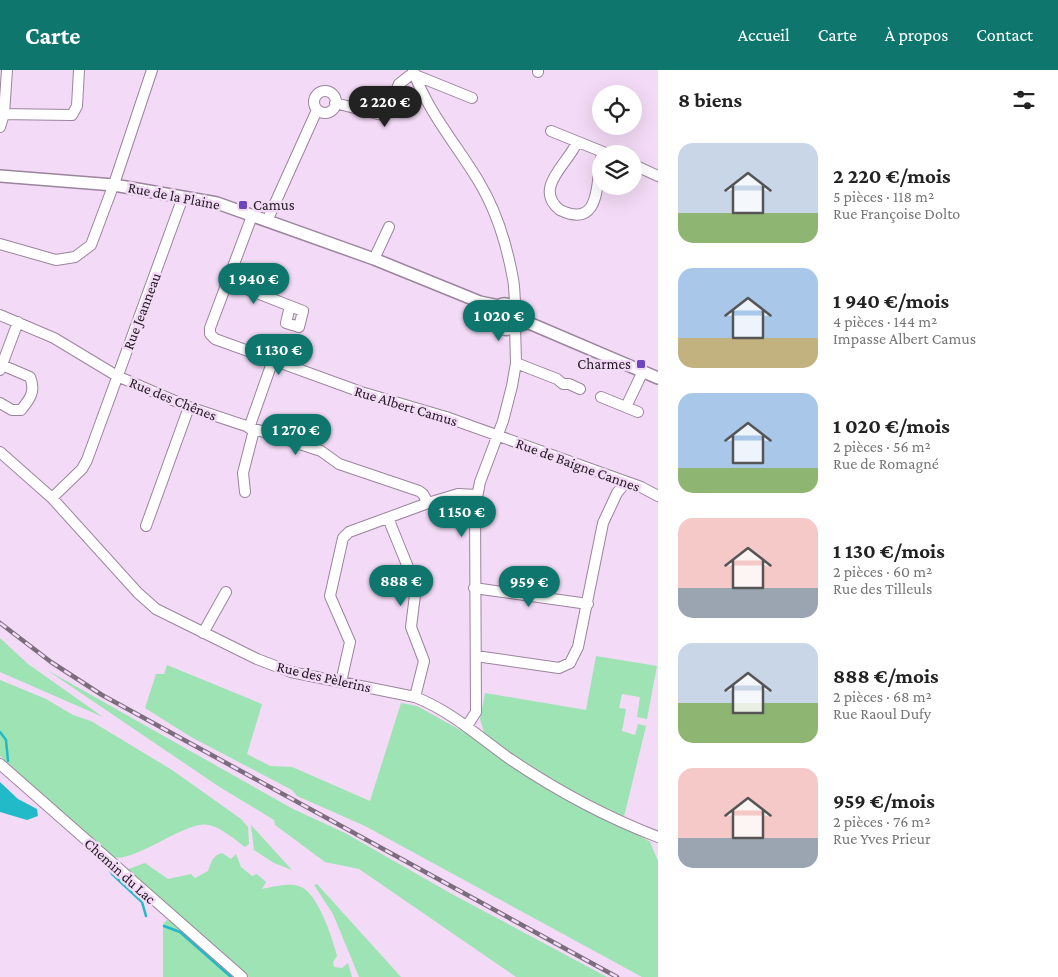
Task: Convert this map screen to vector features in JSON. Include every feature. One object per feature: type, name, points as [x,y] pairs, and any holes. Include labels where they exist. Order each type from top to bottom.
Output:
[{"type":"street","points":[[0,127],[7,70]]},
{"type":"street","points":[[2,114],[72,115],[77,106],[79,70]]},
{"type":"street","points":[[0,244],[56,260],[75,257],[83,253],[93,241],[114,185],[152,70]]},
{"type":"street","points":[[414,73],[472,98]]},
{"type":"street","points":[[335,103],[382,115],[386,114],[399,84],[414,73]]},
{"type":"street","points":[[414,73],[421,90],[444,129],[480,182],[498,222],[510,268],[516,317],[516,364],[507,407],[476,495],[474,588],[476,712],[467,726]]},
{"type":"street","points":[[267,221],[317,110],[314,100],[321,92],[331,93],[335,103]]},
{"type":"street","points":[[317,110],[323,112],[330,111],[335,103]]},
{"type":"street","points":[[551,131],[592,149]]},
{"type":"street","points":[[577,142],[551,183],[551,197],[560,210],[576,214],[592,206],[596,195]]},
{"type":"street","points":[[642,169],[658,176]]},
{"type":"street","name":"Rue de la Plaine","points":[[0,176],[114,185],[217,204],[374,259],[480,302],[501,305]]},
{"type":"street","name":"Rue Jeanneau","points":[[52,498],[82,469],[87,460],[183,197]]},
{"type":"street","name":"Rue Albert Camus","points":[[252,216],[226,281],[210,328],[210,334],[215,339],[361,392],[497,435]]},
{"type":"street","points":[[374,259],[389,227]]},
{"type":"street","points":[[510,268],[510,288],[493,317],[495,324],[510,337],[516,346]]},
{"type":"street","points":[[226,281],[290,306]]},
{"type":"street","name":"Rue de la Plaine","points":[[480,302],[493,317]]},
{"type":"street","points":[[501,305],[510,304],[516,317],[658,378]]},
{"type":"street","name":"Rue des Chênes","points":[[0,315],[54,338],[117,376],[190,407],[251,429],[322,451],[339,464],[419,491],[424,494],[428,503]]},
{"type":"street","points":[[502,329],[509,329],[516,317]]},
{"type":"street","points":[[0,403],[12,410],[21,410],[30,399],[34,385],[30,377],[1,367],[18,322]]},
{"type":"street","points":[[245,492],[243,473],[251,429],[273,360]]},
{"type":"street","points":[[516,364],[557,379],[563,384],[569,384],[580,389]]},
{"type":"street","points":[[626,407],[643,372]]},
{"type":"street","points":[[601,397],[638,412]]},
{"type":"street","points":[[146,526],[190,407]]},
{"type":"street","name":"Rue de Baigne Cannes","points":[[497,435],[626,482],[658,496]]},
{"type":"street","name":"Rue des Pèlerins","points":[[0,452],[52,498],[146,602],[203,632],[284,670],[415,696],[467,726],[554,788],[658,837]]},
{"type":"street","points":[[476,656],[559,668],[566,667],[575,658],[605,517],[617,493],[626,482]]},
{"type":"street","points":[[341,682],[350,642],[330,592],[340,544],[349,532],[428,503],[458,494],[476,495]]},
{"type":"street","points":[[388,518],[416,587],[411,627],[424,656],[424,661],[415,696]]},
{"type":"street","points":[[474,588],[588,604]]},
{"type":"street","points":[[203,632],[226,592]]},
{"type":"street","name":"Chemin du Lac","points":[[0,764],[242,977]]},
{"type":"green space","points":[[0,638],[28,664],[103,717],[0,672]]},
{"type":"green space","points":[[596,656],[657,666],[647,719],[637,717],[640,697],[622,694],[619,708],[626,709],[622,731],[635,735],[638,724],[646,726],[622,825],[650,842],[658,861],[658,977],[642,977],[365,826],[297,796],[292,790],[191,737],[145,708],[156,674],[164,674],[167,665],[262,704],[247,754],[270,766],[292,767],[370,801],[401,703],[417,706],[478,740],[484,732],[480,719],[485,693],[586,710]]},
{"type":"green space","points":[[47,670],[293,809],[345,833],[450,893],[607,977],[516,977],[359,869],[325,862],[275,825],[274,820],[218,786]]},
{"type":"green space","points":[[0,680],[46,699],[73,715],[91,721],[172,770],[241,819],[248,827],[249,844],[245,847],[219,829],[209,825],[199,825],[174,834],[133,854],[112,857],[0,756]]},
{"type":"green space","points":[[251,825],[292,870],[274,863],[254,850]]},
{"type":"green space","points":[[222,853],[231,859],[236,854],[241,867],[252,876],[257,874],[266,882],[262,889],[292,885],[307,891],[319,907],[332,939],[337,956],[333,962],[334,967],[342,968],[348,963],[352,977],[249,977],[126,870],[145,863],[168,879],[191,874],[195,878],[208,871],[214,857]]},
{"type":"green space","points":[[317,884],[401,977],[359,977],[333,914],[314,885]]},
{"type":"green space","points":[[167,920],[175,922],[236,977],[163,977],[163,924]]},
{"type":"water","points":[[0,782],[18,799],[37,809],[38,816],[27,820],[0,812]]},
{"type":"waterway","points":[[0,732],[6,740],[8,761]]},
{"type":"waterway","points":[[110,870],[142,902],[146,916]]},
{"type":"waterway","points":[[164,926],[180,932],[231,977]]},
{"type":"railway","points":[[0,623],[51,662],[102,695],[617,977]]},
{"type":"place","name":"Camus","points":[[243,205]]},
{"type":"place","name":"Charmes","points":[[641,364]]}]
